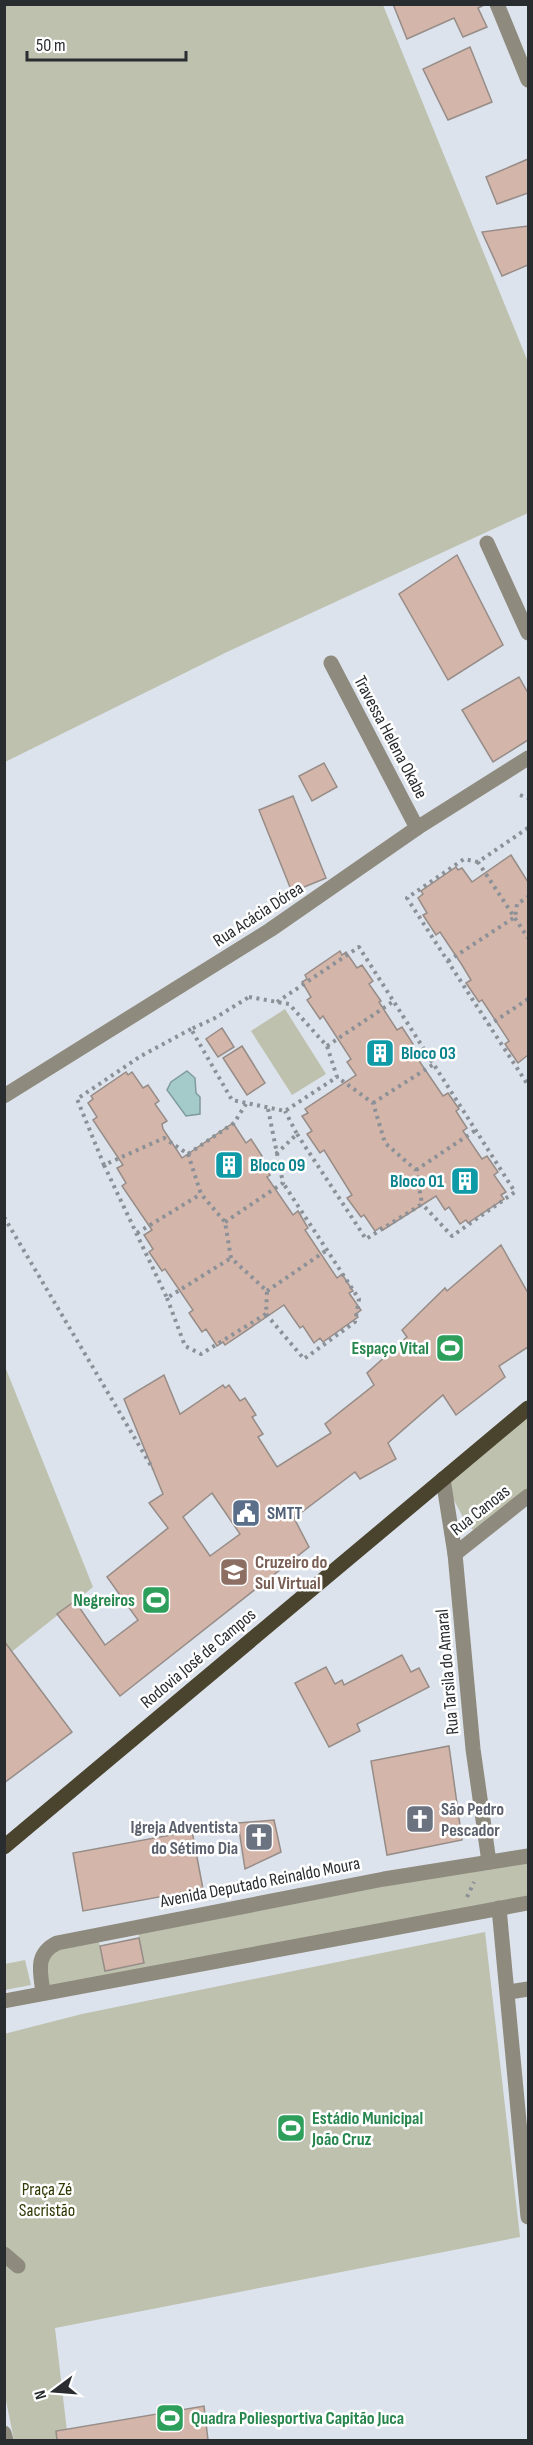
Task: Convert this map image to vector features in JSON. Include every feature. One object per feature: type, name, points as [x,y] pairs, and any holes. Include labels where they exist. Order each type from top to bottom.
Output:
[{"type":"main road","name":"Rodovia José de Campos","points":[[4,1847],[528,1408]]},
{"type":"street","points":[[497,4],[528,80]]},
{"type":"street","points":[[487,543],[528,633]]},
{"type":"street","name":"Travessa Helena Okabe","points":[[331,663],[417,828]]},
{"type":"street","name":"Rua Acácia Dórea","points":[[4,1096],[288,918],[417,828],[528,758]]},
{"type":"street","name":"Rua Tarsila do Amaral","points":[[442,1479],[455,1554],[473,1749],[487,1863]]},
{"type":"street","name":"Rua Canoas","points":[[455,1554],[528,1496]]},
{"type":"street","name":"Avenida Deputado Reinaldo Moura","points":[[43,1992],[41,1957],[45,1949],[57,1943],[333,1888],[528,1856]]},
{"type":"street","points":[[4,2001],[528,1903]]},
{"type":"street","points":[[499,1908],[521,2067],[528,2217]]},
{"type":"street","points":[[509,1992],[528,1989]]},
{"type":"street","points":[[4,2254],[18,2266]]},
{"type":"street","points":[[4,2433],[6,2440]]},
{"type":"path","points":[[520,795],[528,798]]},
{"type":"path","points":[[478,862],[528,828]]},
{"type":"path","points":[[528,938],[478,862],[464,859],[407,898],[528,1085]]},
{"type":"path","points":[[448,961],[515,917],[517,904],[528,897]]},
{"type":"path","points":[[266,1314],[201,1354],[185,1346],[167,1298],[104,1165],[76,1099],[141,1056],[215,1018],[249,997],[277,1002],[289,1004],[327,1046],[337,1077],[373,1103],[385,1143],[416,1170],[422,1204],[452,1236],[515,1191],[359,947],[277,1002]]},
{"type":"path","points":[[489,1025],[528,999]]},
{"type":"path","points":[[327,1046],[394,1002]]},
{"type":"path","points":[[190,1029],[232,1100],[285,1111],[337,1077]]},
{"type":"path","points":[[373,1103],[434,1064]]},
{"type":"path","points":[[188,1155],[234,1123],[246,1104]]},
{"type":"path","points":[[104,1165],[164,1138],[188,1155],[201,1194],[225,1222],[231,1258],[267,1291],[266,1314],[304,1359],[355,1322],[359,1299],[283,1183],[268,1109]]},
{"type":"path","points":[[285,1111],[297,1134],[366,1239],[422,1204]]},
{"type":"path","points":[[416,1170],[476,1130]]},
{"type":"path","points":[[276,1154],[297,1134]]},
{"type":"path","points":[[225,1222],[283,1183]]},
{"type":"path","points":[[137,1233],[201,1194]]},
{"type":"path","points":[[4,1217],[153,1470]]},
{"type":"path","points":[[267,1291],[327,1250]]},
{"type":"path","points":[[167,1298],[231,1258]]},
{"type":"path","points":[[457,1916],[487,1863]]},
{"type":"green space","points":[[5,4],[383,5],[528,362],[528,513],[227,652],[5,762]]},
{"type":"green space","points":[[285,1009],[326,1074],[292,1095],[251,1031]]},
{"type":"green space","points":[[4,1364],[93,1587],[5,1657],[4,1657]]},
{"type":"green space","points":[[528,1408],[528,1491],[482,1526],[473,1530],[466,1523],[443,1479]]},
{"type":"green space","points":[[528,1856],[528,1903],[43,1992],[45,1949],[97,1934],[100,1946],[139,1938],[137,1925]]},
{"type":"green space","name":"Estádio Municipal João Cruz","points":[[485,1932],[520,2237],[55,2328],[68,2440],[14,2440],[4,2391],[4,2034],[82,2014]]},
{"type":"green space","points":[[25,1960],[31,1985],[5,1990],[5,1964]]},
{"type":"shaded area","points":[[187,1071],[195,1078],[196,1093],[200,1097],[200,1114],[186,1116],[167,1090],[171,1082]]},
{"type":"building","points":[[393,4],[486,4],[478,8],[487,27],[463,37],[454,18],[407,39]]},
{"type":"building","points":[[470,47],[492,102],[448,120],[423,69]]},
{"type":"building","points":[[528,159],[528,193],[497,204],[486,177]]},
{"type":"building","points":[[528,226],[528,265],[502,276],[482,232]]},
{"type":"building","points":[[457,555],[503,645],[448,680],[399,594]]},
{"type":"building","points":[[519,677],[528,693],[528,740],[493,762],[462,710]]},
{"type":"building","points":[[324,763],[337,787],[312,801],[299,776]]},
{"type":"building","points":[[293,796],[326,878],[292,892],[259,810]]},
{"type":"building","points":[[511,855],[528,882],[528,1055],[518,1063],[505,1044],[509,1041],[482,1000],[479,1002],[466,983],[471,980],[462,965],[440,932],[436,935],[423,915],[427,913],[418,898],[423,894],[421,891],[456,867],[458,870],[462,868],[472,882]]},
{"type":"building","points":[[340,951],[342,955],[346,952],[357,968],[362,965],[373,981],[369,984],[397,1030],[402,1027],[413,1044],[409,1046],[443,1096],[448,1093],[459,1109],[456,1111],[467,1128],[463,1131],[482,1159],[487,1156],[498,1172],[494,1175],[506,1192],[501,1195],[504,1199],[468,1223],[466,1220],[460,1224],[449,1207],[445,1210],[436,1196],[383,1230],[381,1227],[375,1231],[364,1215],[361,1217],[347,1198],[352,1195],[324,1150],[320,1153],[307,1134],[312,1131],[302,1116],[308,1113],[305,1109],[356,1075],[347,1062],[351,1059],[323,1016],[320,1019],[307,1000],[311,997],[302,982],[307,979],[305,975]]},
{"type":"building","points":[[222,1028],[234,1047],[218,1057],[206,1039]]},
{"type":"building","points":[[242,1046],[265,1083],[247,1095],[223,1058]]},
{"type":"building","points":[[126,1072],[128,1075],[132,1072],[143,1088],[148,1085],[159,1101],[155,1104],[167,1121],[162,1124],[163,1129],[182,1158],[233,1123],[246,1143],[251,1139],[262,1156],[258,1158],[270,1175],[267,1177],[293,1215],[298,1211],[308,1228],[305,1230],[337,1278],[342,1274],[353,1291],[349,1293],[361,1310],[356,1314],[358,1317],[323,1342],[320,1338],[314,1343],[303,1326],[300,1328],[284,1305],[225,1345],[223,1342],[217,1346],[206,1329],[202,1332],[189,1313],[193,1310],[165,1269],[162,1271],[149,1252],[153,1249],[144,1235],[152,1230],[122,1186],[126,1183],[117,1168],[123,1165],[93,1120],[97,1117],[88,1103],[93,1099],[91,1096]]},
{"type":"building","points":[[501,1245],[528,1293],[528,1347],[499,1366],[505,1377],[456,1415],[443,1395],[388,1443],[396,1459],[360,1479],[355,1472],[294,1518],[309,1547],[120,1696],[57,1614],[75,1601],[105,1645],[138,1620],[107,1577],[168,1528],[149,1503],[163,1494],[124,1399],[164,1375],[180,1414],[223,1385],[225,1388],[229,1385],[240,1401],[245,1398],[256,1415],[252,1417],[263,1434],[258,1437],[277,1467],[331,1433],[325,1424],[374,1385],[367,1373],[407,1337],[402,1330],[445,1288],[447,1291]],"holes":[[[212,1493],[240,1534],[210,1556],[183,1517]]]},
{"type":"building","points":[[4,1641],[72,1732],[4,1783]]},
{"type":"building","points":[[402,1655],[411,1672],[419,1668],[429,1687],[357,1724],[360,1731],[329,1747],[295,1683],[326,1667],[335,1684],[342,1680],[344,1685]]},
{"type":"building","points":[[449,1746],[462,1840],[387,1855],[371,1761]]},
{"type":"building","name":"Igreja Adventista do Sétimo Dia","points":[[274,1820],[281,1852],[245,1869],[238,1823]]},
{"type":"building","points":[[192,1831],[203,1889],[83,1911],[73,1853]]},
{"type":"building","points":[[139,1938],[144,1963],[105,1971],[100,1946]]},
{"type":"building","name":"Quadra Poliesportiva Capitão Juca","points":[[204,2406],[208,2440],[57,2440],[56,2431]]},
{"type":"place","name":"Bloco 03","points":[[380,1053]]},
{"type":"place","name":"Bloco 09","points":[[229,1165]]},
{"type":"place","name":"Bloco 01","points":[[465,1181]]},
{"type":"place","name":"Espaço Vital","points":[[450,1348]]},
{"type":"place","name":"SMTT","points":[[246,1513]]},
{"type":"place","name":"Cruzeiro do Sul Virtual","points":[[234,1572]]},
{"type":"place","name":"Negreiros","points":[[156,1600]]},
{"type":"place","name":"São Pedro Pescador","points":[[420,1819]]},
{"type":"place","name":"Igreja Adventista do Sétimo Dia","points":[[259,1837]]},
{"type":"place","name":"Estádio Municipal João Cruz","points":[[291,2128]]},
{"type":"place","name":"Quadra Poliesportiva Capitão Juca","points":[[170,2418]]},
{"type":"park label","name":"Praça Zé Sacristão","points":[[47,2199]]}]
